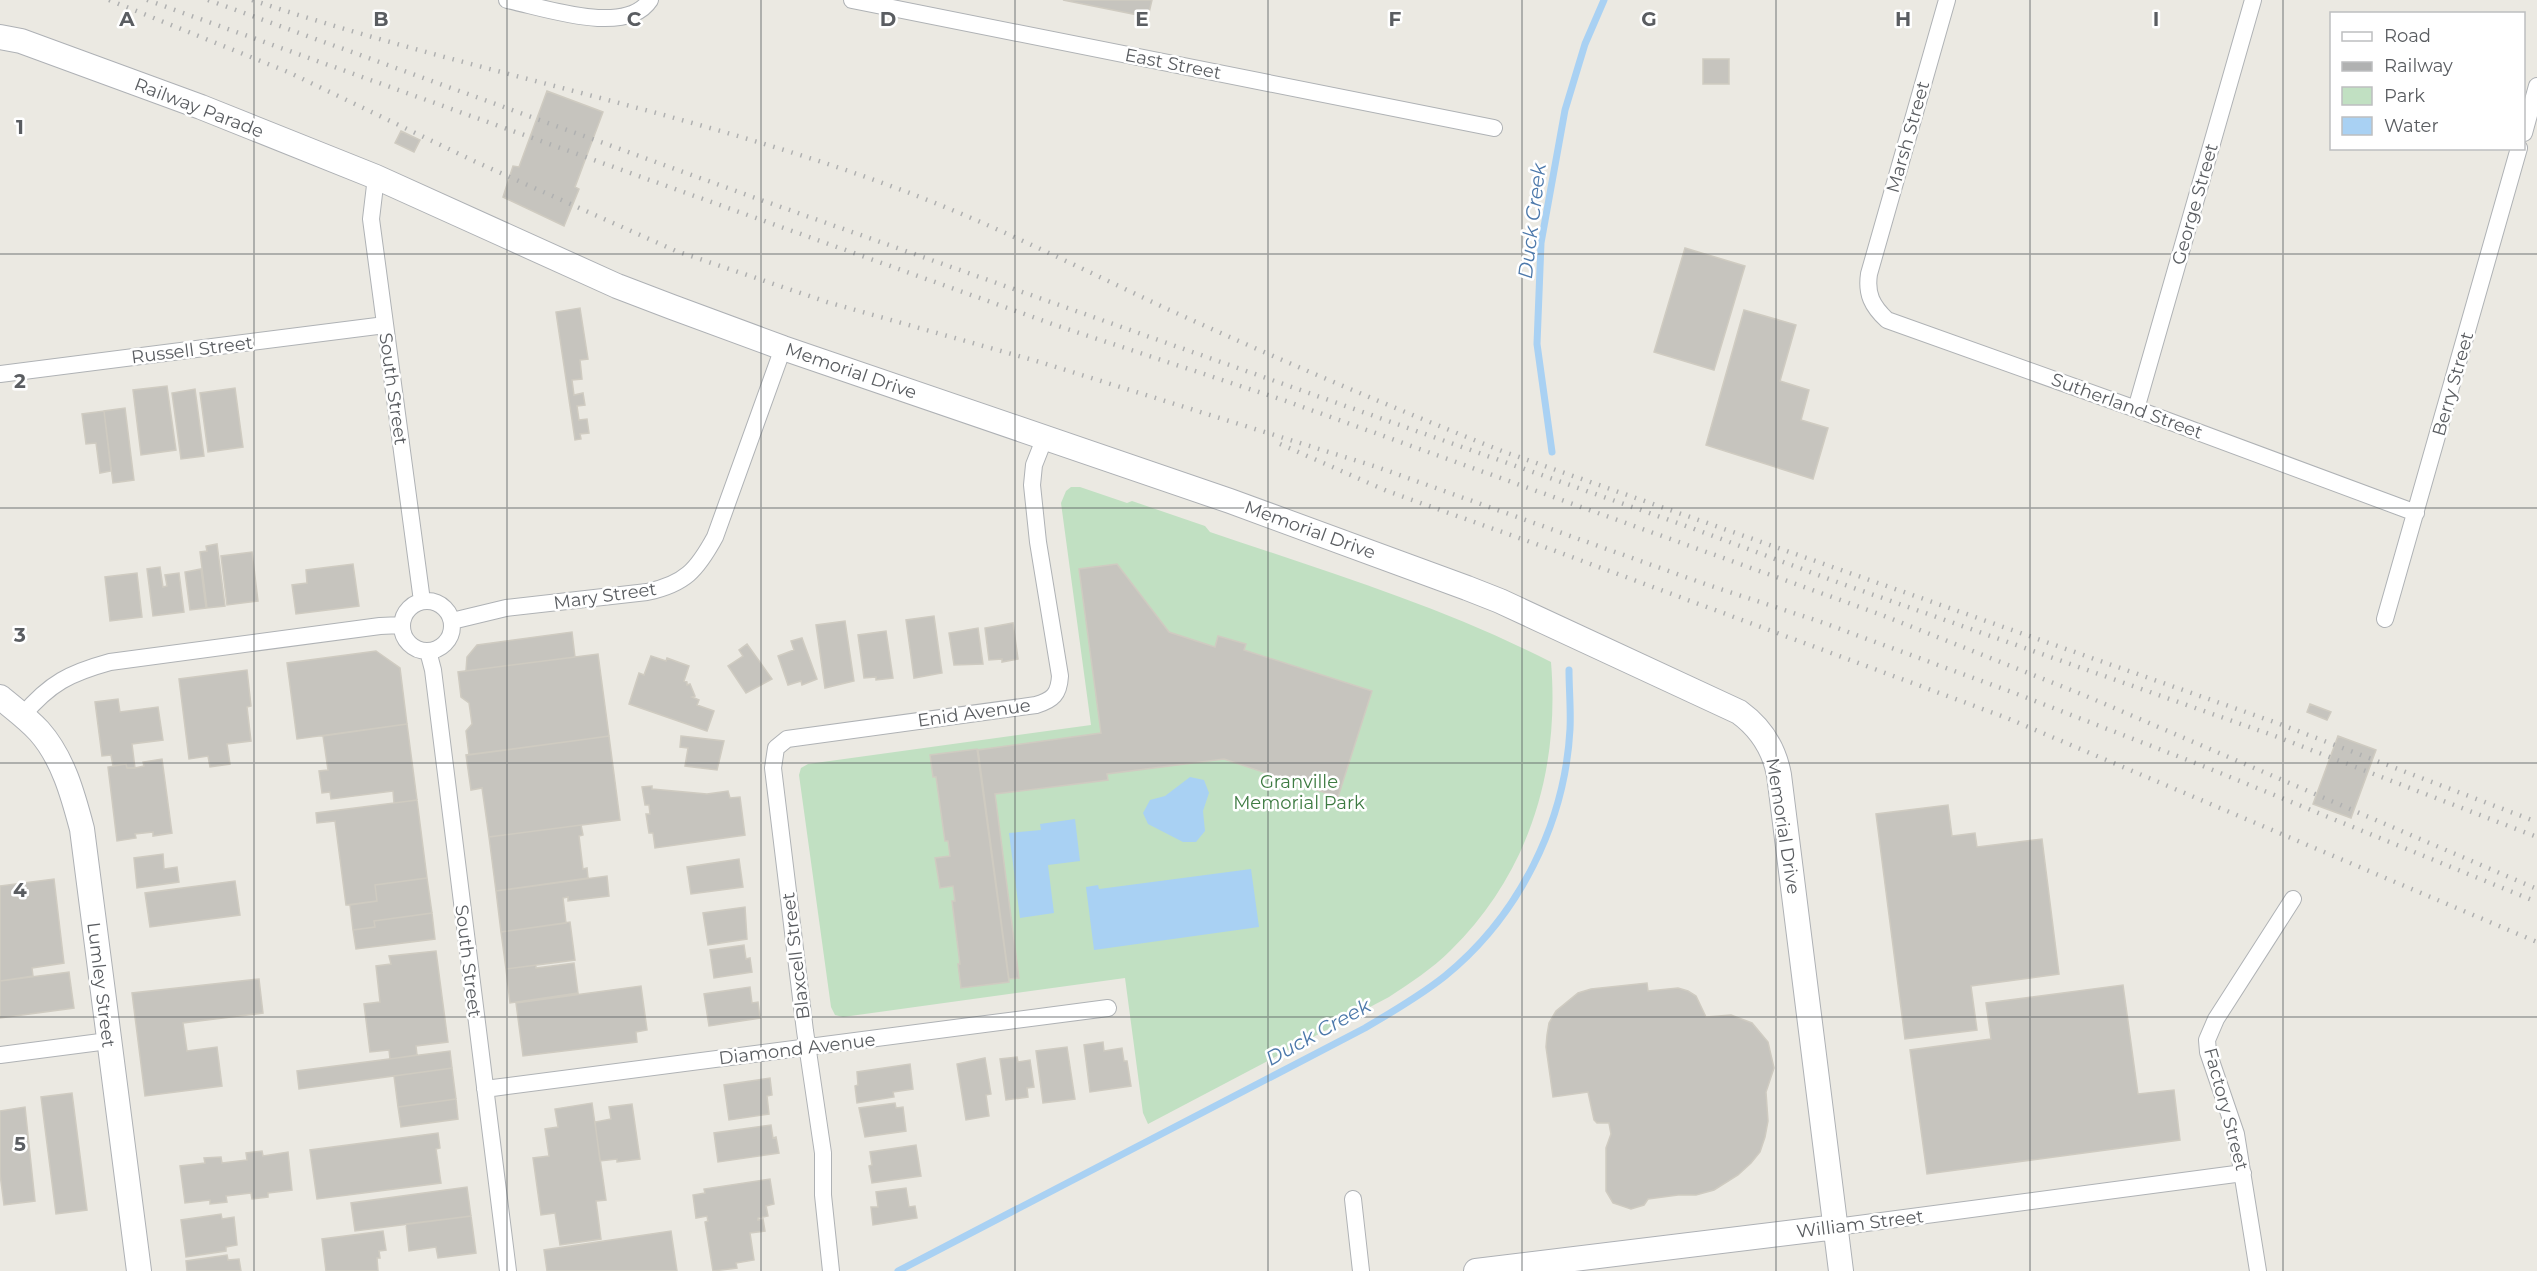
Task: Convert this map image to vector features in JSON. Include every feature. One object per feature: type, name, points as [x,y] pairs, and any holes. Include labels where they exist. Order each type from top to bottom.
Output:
[{"type":"main road","name":"Railway Parade","points":[[0,26],[11,39],[201,107],[376,177]]},
{"type":"main road","name":"Memorial Drive","points":[[376,177],[617,286],[783,348],[1273,516],[1500,601],[1729,706],[1757,726],[1770,746],[1779,775],[1841,1271]]},
{"type":"main road","name":"Lumley Street","points":[[0,697],[23,715],[55,753],[82,829],[139,1271]]},
{"type":"main road","name":"William Street","points":[[1476,1271],[1836,1227]]},
{"type":"street","points":[[507,0],[601,18],[619,18],[636,12],[650,0]]},
{"type":"street","name":"East Street","points":[[852,0],[1494,128]]},
{"type":"street","name":"Marsh Street","points":[[1869,274],[1947,0]]},
{"type":"street","name":"George Street","points":[[2136,409],[2253,0]]},
{"type":"street","points":[[2525,126],[2537,86]]},
{"type":"street","name":"Berry Street","points":[[2385,619],[2518,150]]},
{"type":"street","name":"South Street","points":[[376,177],[370,219],[422,601]]},
{"type":"street","name":"Sutherland Street","points":[[1869,274],[1869,295],[1879,313],[1887,320],[2416,513]]},
{"type":"street","name":"Russell Street","points":[[0,374],[385,325]]},
{"type":"street","name":"Mary Street","points":[[452,621],[506,608],[647,592],[669,587],[690,575],[703,559],[715,537],[783,348]]},
{"type":"street","name":"Enid Avenue","points":[[776,748],[787,739],[1036,705],[1053,698],[1058,692],[1060,676],[1038,542],[1032,485],[1034,465],[1046,437]]},
{"type":"street","points":[[422,601],[435,602],[446,609],[453,627],[448,640],[436,649],[428,651],[420,650],[407,641],[402,625],[408,610],[422,601]]},
{"type":"street","points":[[23,715],[45,691],[59,680],[87,668],[110,662],[402,625]]},
{"type":"street","name":"South Street","points":[[428,651],[433,670],[508,1271]]},
{"type":"street","name":"Blaxcell Street","points":[[776,748],[773,768],[808,1048],[824,1153],[823,1195],[831,1271]]},
{"type":"street","name":"Factory Street","points":[[2258,1271],[2235,1134],[2210,1061],[2207,1040],[2216,1019],[2293,899]]},
{"type":"street","name":"Diamond Avenue","points":[[485,1089],[1108,1008]]},
{"type":"street","points":[[0,1055],[108,1041]]},
{"type":"street","name":"William Street","points":[[1836,1227],[2243,1173]]},
{"type":"street","points":[[1353,1199],[1362,1271]]},
{"type":"green space","name":"Granville Memorial Park","points":[[1071,487],[1080,487],[1127,503],[1132,501],[1205,526],[1210,532],[1426,607],[1551,662],[1550,742],[1544,781],[1534,818],[1501,888],[1478,920],[1436,963],[1389,997],[1148,1124],[1143,1113],[1125,978],[843,1017],[835,1015],[831,1007],[799,775],[801,768],[808,764],[1091,725],[1061,503],[1066,491]]},
{"type":"water","points":[[1190,777],[1204,780],[1209,793],[1203,811],[1205,831],[1196,842],[1183,842],[1148,824],[1143,813],[1150,800],[1165,796]]},
{"type":"water","points":[[1075,819],[1080,861],[1048,865],[1054,913],[1020,918],[1009,833],[1041,830],[1040,824]]},
{"type":"water","points":[[1251,869],[1259,927],[1094,950],[1086,887],[1098,885],[1099,889]]},
{"type":"building","points":[[1063,0],[1152,0],[1148,17]]},
{"type":"building","points":[[1703,59],[1729,59],[1729,84],[1703,84]]},
{"type":"building","points":[[547,91],[603,112],[575,187],[579,189],[564,226],[503,197],[513,166],[519,167]]},
{"type":"building","points":[[401,131],[420,140],[414,152],[395,143]]},
{"type":"building","points":[[1685,248],[1745,266],[1714,370],[1654,352]]},
{"type":"building","points":[[580,308],[588,359],[580,360],[582,379],[572,380],[574,395],[583,393],[585,405],[577,406],[579,420],[587,419],[589,433],[580,434],[581,439],[575,440],[556,312]]},
{"type":"building","points":[[1744,310],[1796,325],[1780,381],[1809,390],[1801,420],[1828,428],[1813,479],[1706,445]]},
{"type":"building","points":[[167,386],[176,450],[141,455],[133,390]]},
{"type":"building","points":[[235,388],[243,447],[208,452],[200,393]]},
{"type":"building","points":[[195,389],[204,456],[181,459],[172,393]]},
{"type":"building","points":[[125,408],[134,480],[113,483],[104,411]]},
{"type":"building","points":[[104,411],[111,471],[100,473],[96,443],[86,444],[82,414]]},
{"type":"building","points":[[217,544],[225,606],[207,608],[200,552],[207,551],[206,546]]},
{"type":"building","points":[[252,552],[258,601],[227,605],[221,556]]},
{"type":"building","points":[[353,564],[359,606],[296,614],[292,585],[307,583],[306,570]]},
{"type":"building","points":[[1117,564],[1169,632],[1215,647],[1218,636],[1246,644],[1244,650],[1372,691],[1338,797],[1224,759],[1107,774],[1108,780],[995,794],[1019,978],[1009,979],[978,750],[1101,733],[1079,569]]},
{"type":"building","points":[[160,567],[163,587],[167,586],[165,575],[179,573],[184,612],[153,616],[147,569]]},
{"type":"building","points":[[201,569],[206,608],[190,610],[185,572]]},
{"type":"building","points":[[137,573],[142,617],[110,621],[105,577]]},
{"type":"building","points":[[934,616],[942,673],[914,678],[906,620]]},
{"type":"building","points":[[845,621],[854,681],[825,688],[816,625]]},
{"type":"building","points":[[1013,623],[1018,659],[1002,662],[1002,659],[989,660],[985,628]]},
{"type":"building","points":[[978,628],[983,664],[954,665],[949,633]]},
{"type":"building","points":[[886,631],[893,678],[876,680],[876,677],[864,678],[858,635]]},
{"type":"building","points":[[572,632],[575,657],[466,671],[467,657],[477,645]]},
{"type":"building","points":[[802,638],[817,679],[802,685],[801,681],[788,685],[778,656],[794,650],[791,641]]},
{"type":"building","points":[[747,644],[772,679],[746,693],[728,666],[743,656],[739,650]]},
{"type":"building","points":[[376,651],[400,668],[407,724],[297,739],[287,663]]},
{"type":"building","points":[[598,654],[609,736],[469,755],[466,731],[472,724],[469,703],[461,697],[458,672]]},
{"type":"building","points":[[651,656],[666,661],[667,658],[689,666],[684,681],[687,685],[690,684],[695,696],[692,697],[699,700],[697,705],[714,711],[707,731],[629,704],[639,673],[644,675]]},
{"type":"building","points":[[247,670],[251,706],[247,707],[251,741],[227,744],[230,764],[210,767],[208,756],[189,759],[179,679]]},
{"type":"building","points":[[118,699],[120,712],[158,707],[163,740],[132,744],[135,768],[127,768],[126,764],[113,766],[111,755],[102,756],[95,702]]},
{"type":"building","points":[[2310,704],[2331,712],[2327,720],[2307,712]]},
{"type":"building","points":[[407,724],[417,800],[394,803],[393,791],[331,799],[330,792],[322,793],[319,771],[328,770],[323,736]]},
{"type":"building","points":[[609,736],[620,820],[489,837],[482,788],[471,790],[466,755]]},
{"type":"building","points":[[681,736],[724,741],[717,770],[685,766],[688,748],[680,747]]},
{"type":"building","points":[[2338,736],[2376,750],[2351,818],[2313,804]]},
{"type":"building","points":[[977,749],[1009,982],[961,988],[952,901],[955,901],[953,886],[940,888],[935,858],[950,856],[948,841],[945,841],[936,777],[933,777],[930,755]]},
{"type":"building","points":[[162,759],[172,833],[153,836],[153,832],[135,834],[136,838],[117,841],[108,767],[126,764],[127,768],[135,768],[144,766],[143,762]]},
{"type":"building","points":[[652,786],[652,789],[707,794],[728,791],[730,798],[740,797],[745,835],[655,848],[653,833],[649,833],[646,814],[650,814],[649,805],[645,805],[642,787]]},
{"type":"building","points":[[417,800],[427,878],[375,885],[377,901],[346,905],[335,821],[317,823],[316,813]]},
{"type":"building","points":[[1948,805],[1952,836],[1975,833],[1977,847],[2042,839],[2059,974],[1971,986],[1977,1030],[1905,1039],[1876,814]]},
{"type":"building","points":[[581,825],[583,835],[579,836],[583,869],[587,868],[588,878],[496,891],[489,837]]},
{"type":"building","points":[[163,854],[164,869],[177,867],[179,882],[137,888],[134,858]]},
{"type":"building","points":[[739,859],[743,887],[691,894],[687,867]]},
{"type":"building","points":[[607,876],[609,896],[568,901],[568,897],[563,898],[566,923],[501,932],[496,891]]},
{"type":"building","points":[[427,878],[432,913],[374,921],[375,927],[353,930],[350,905],[377,901],[375,885]]},
{"type":"building","points":[[54,879],[64,963],[32,968],[33,976],[0,981],[0,886]]},
{"type":"building","points":[[235,881],[240,915],[150,927],[145,893]]},
{"type":"building","points":[[745,907],[747,939],[708,945],[703,913]]},
{"type":"building","points":[[432,913],[435,939],[356,949],[353,930],[375,927],[374,921]]},
{"type":"building","points":[[570,922],[575,960],[506,969],[501,932]]},
{"type":"building","points":[[744,945],[746,959],[750,958],[752,972],[714,978],[710,950]]},
{"type":"building","points":[[436,951],[448,1042],[416,1046],[417,1055],[390,1059],[389,1050],[370,1052],[364,1004],[380,1002],[376,966],[391,964],[389,956]]},
{"type":"building","points":[[574,963],[578,993],[510,1003],[506,969]]},
{"type":"building","points":[[69,972],[74,1008],[0,1018],[0,981]]},
{"type":"building","points":[[259,979],[263,1013],[183,1023],[187,1051],[217,1047],[222,1086],[145,1096],[132,993]]},
{"type":"building","points":[[1647,983],[1648,991],[1678,988],[1688,991],[1696,996],[1706,1017],[1731,1015],[1752,1023],[1768,1042],[1774,1068],[1766,1092],[1768,1121],[1765,1137],[1760,1152],[1751,1163],[1738,1175],[1714,1190],[1696,1195],[1648,1199],[1644,1205],[1631,1209],[1613,1203],[1606,1191],[1606,1148],[1611,1134],[1609,1123],[1597,1123],[1594,1120],[1588,1092],[1553,1097],[1546,1047],[1549,1023],[1556,1011],[1578,993],[1591,989]]},
{"type":"building","points":[[2123,985],[2138,1094],[2174,1090],[2180,1140],[1927,1174],[1910,1050],[1991,1039],[1986,1003]]},
{"type":"building","points":[[641,986],[647,1030],[636,1032],[637,1042],[523,1056],[516,1003]]},
{"type":"building","points":[[750,987],[752,1003],[758,1002],[760,1018],[709,1026],[704,994]]},
{"type":"building","points":[[1103,1042],[1104,1051],[1122,1048],[1124,1061],[1127,1061],[1131,1086],[1090,1092],[1084,1045]]},
{"type":"building","points":[[1067,1047],[1075,1099],[1043,1103],[1036,1051]]},
{"type":"building","points":[[450,1051],[452,1068],[299,1089],[297,1071]]},
{"type":"building","points":[[1017,1057],[1018,1062],[1030,1060],[1034,1087],[1027,1088],[1028,1097],[1006,1100],[1000,1059]]},
{"type":"building","points":[[985,1058],[991,1094],[986,1095],[989,1116],[966,1120],[957,1064]]},
{"type":"building","points":[[910,1064],[913,1089],[893,1092],[894,1097],[857,1103],[855,1086],[858,1085],[857,1072]]},
{"type":"building","points":[[452,1068],[456,1099],[398,1107],[394,1076]]},
{"type":"building","points":[[770,1078],[772,1095],[767,1096],[769,1114],[729,1120],[724,1085]]},
{"type":"building","points":[[72,1093],[87,1210],[56,1214],[41,1097]]},
{"type":"building","points":[[456,1099],[458,1119],[401,1127],[398,1107]]},
{"type":"building","points":[[592,1103],[606,1200],[596,1201],[601,1239],[560,1245],[555,1213],[541,1215],[533,1158],[549,1156],[545,1129],[558,1127],[555,1109]]},
{"type":"building","points":[[895,1103],[896,1108],[903,1107],[906,1131],[865,1137],[859,1108]]},
{"type":"building","points":[[632,1104],[640,1159],[617,1162],[617,1159],[600,1161],[595,1122],[611,1119],[609,1107]]},
{"type":"building","points":[[25,1107],[35,1201],[4,1205],[0,1174],[0,1111]]},
{"type":"building","points":[[771,1125],[779,1153],[718,1162],[714,1133]]},
{"type":"building","points":[[438,1133],[440,1148],[436,1149],[441,1183],[317,1199],[310,1150]]},
{"type":"building","points":[[916,1145],[921,1176],[872,1183],[869,1166],[872,1165],[870,1152]]},
{"type":"building","points":[[262,1151],[263,1156],[288,1152],[292,1190],[268,1193],[268,1197],[252,1199],[251,1193],[226,1196],[227,1202],[210,1204],[210,1200],[185,1203],[180,1166],[205,1163],[204,1158],[221,1157],[222,1163],[247,1160],[246,1153]]},
{"type":"building","points":[[770,1179],[774,1204],[766,1206],[768,1216],[758,1218],[758,1220],[763,1219],[765,1231],[750,1233],[754,1260],[736,1263],[737,1268],[713,1271],[705,1222],[708,1221],[707,1216],[696,1218],[693,1195],[705,1193],[704,1189]]},
{"type":"building","points":[[467,1187],[471,1216],[355,1231],[351,1203]]},
{"type":"building","points":[[906,1188],[909,1207],[915,1206],[917,1218],[873,1225],[871,1207],[878,1207],[876,1192]]},
{"type":"building","points":[[221,1214],[222,1219],[234,1217],[237,1245],[226,1247],[226,1251],[186,1257],[181,1220]]},
{"type":"building","points":[[471,1216],[476,1253],[438,1258],[436,1247],[409,1251],[406,1224]]},
{"type":"building","points":[[383,1231],[386,1250],[379,1251],[378,1271],[326,1271],[322,1239]]},
{"type":"building","points":[[671,1231],[677,1271],[547,1271],[544,1250]]},
{"type":"building","points":[[227,1255],[228,1260],[239,1259],[241,1271],[187,1271],[186,1261]]},
{"type":"waterway","name":"Duck Creek","points":[[1552,452],[1537,344],[1541,243],[1565,110],[1585,44],[1604,0]]},
{"type":"waterway","name":"Duck Creek","points":[[898,1271],[1365,1028],[1416,997],[1445,976],[1495,925],[1516,896],[1548,833],[1559,799],[1566,764],[1570,722],[1569,670]]},
{"type":"railway","points":[[109,0],[288,72],[476,162],[676,251],[827,302],[1040,362],[1377,467],[1705,584],[1821,622],[2203,766],[2537,902]]},
{"type":"railway","points":[[147,0],[1055,325],[1286,401],[1882,615],[2086,696],[2537,889]]},
{"type":"railway","points":[[208,0],[747,195],[2275,736],[2537,837]]},
{"type":"railway","points":[[252,0],[333,26],[744,138],[826,163],[907,192],[1004,232],[1289,363],[1502,451],[2277,723],[2537,822]]},
{"type":"railway","points":[[1280,444],[1387,491],[2007,718],[2537,942]]}]
